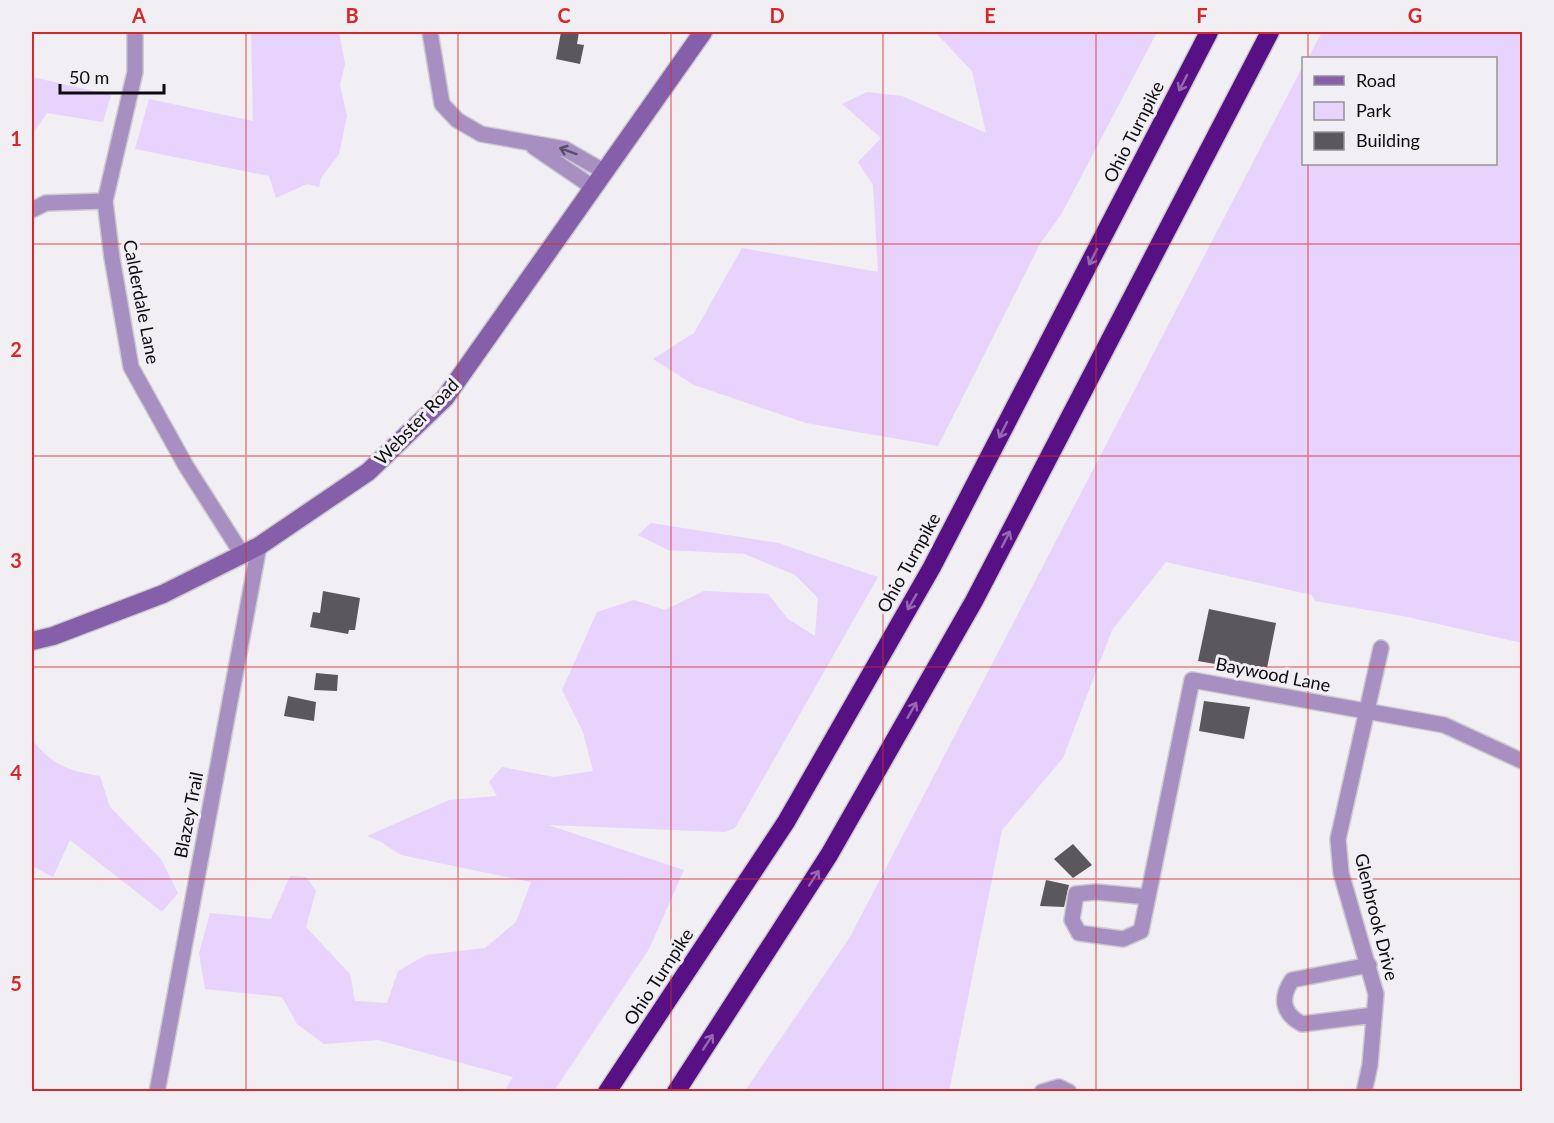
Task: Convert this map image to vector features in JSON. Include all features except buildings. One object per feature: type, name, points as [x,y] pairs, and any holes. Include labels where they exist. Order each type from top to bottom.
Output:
[{"type":"highway","name":"Ohio Turnpike","points":[[607,1092],[786,822],[932,567],[1209,32]]},
{"type":"highway","points":[[676,1092],[829,855],[974,601],[1270,32]]},
{"type":"street","name":"Calderdale Lane","points":[[135,32],[135,72],[117,139],[105,201],[111,258],[131,367],[186,466],[250,550]]},
{"type":"street","points":[[430,32],[442,104],[457,120],[481,134],[565,149],[605,172]]},
{"type":"street","name":"Webster Road","points":[[32,641],[94,621],[163,594],[250,550],[368,472],[445,398],[703,32]]},
{"type":"street","points":[[525,143],[594,188]]},
{"type":"street","points":[[32,210],[46,203],[105,201]]},
{"type":"street","name":"Blazey Trail","points":[[157,1092],[250,550]]},
{"type":"street","name":"Glenbrook Drive","points":[[1364,1092],[1370,1065],[1376,994],[1341,873],[1338,839],[1381,648]]},
{"type":"street","name":"Baywood Lane","points":[[1148,897],[1096,892],[1076,894],[1072,920],[1079,933],[1123,939],[1141,931],[1148,897],[1192,680],[1444,725],[1522,761]]},
{"type":"street","points":[[1369,965],[1292,980],[1285,991],[1283,1002],[1293,1019],[1302,1024],[1374,1015]]},
{"type":"street","points":[[1042,1092],[1059,1087],[1069,1092]]},
{"type":"green space","points":[[251,32],[339,32],[345,64],[340,85],[347,116],[339,154],[321,178],[319,187],[307,184],[276,198],[269,176],[135,149],[149,99],[253,121]]},
{"type":"green space","points":[[935,32],[1157,32],[1062,213],[1040,244],[938,446],[806,423],[694,385],[653,359],[694,333],[742,248],[878,272],[873,185],[858,162],[881,138],[842,104],[867,92],[902,96],[986,133],[972,71]]},
{"type":"green space","points":[[1322,32],[1522,32],[1522,643],[1403,616],[1315,601],[1312,595],[1166,562],[1112,630],[1063,758],[1002,830],[949,1091],[745,1091],[850,937],[1302,68],[1302,165],[1497,165],[1497,57],[1309,57]]},
{"type":"green space","points":[[32,77],[111,95],[103,122],[47,113],[32,135]]},
{"type":"green space","points":[[651,523],[778,543],[878,577],[735,828],[725,832],[548,825],[684,870],[649,949],[554,1091],[504,1091],[513,1077],[378,1040],[324,1044],[297,1024],[282,997],[205,989],[199,953],[210,913],[271,919],[290,876],[306,877],[316,891],[306,927],[350,974],[355,1001],[387,1003],[398,971],[426,955],[485,948],[516,922],[531,882],[401,855],[367,836],[449,800],[497,796],[489,782],[502,767],[554,777],[593,771],[583,732],[562,690],[597,612],[634,600],[665,610],[704,591],[768,594],[788,619],[815,636],[818,598],[795,575],[745,554],[668,550],[638,535]]},
{"type":"green space","points":[[32,740],[47,756],[62,766],[100,776],[110,807],[161,859],[178,893],[162,912],[70,840],[53,877],[32,866]]}]
